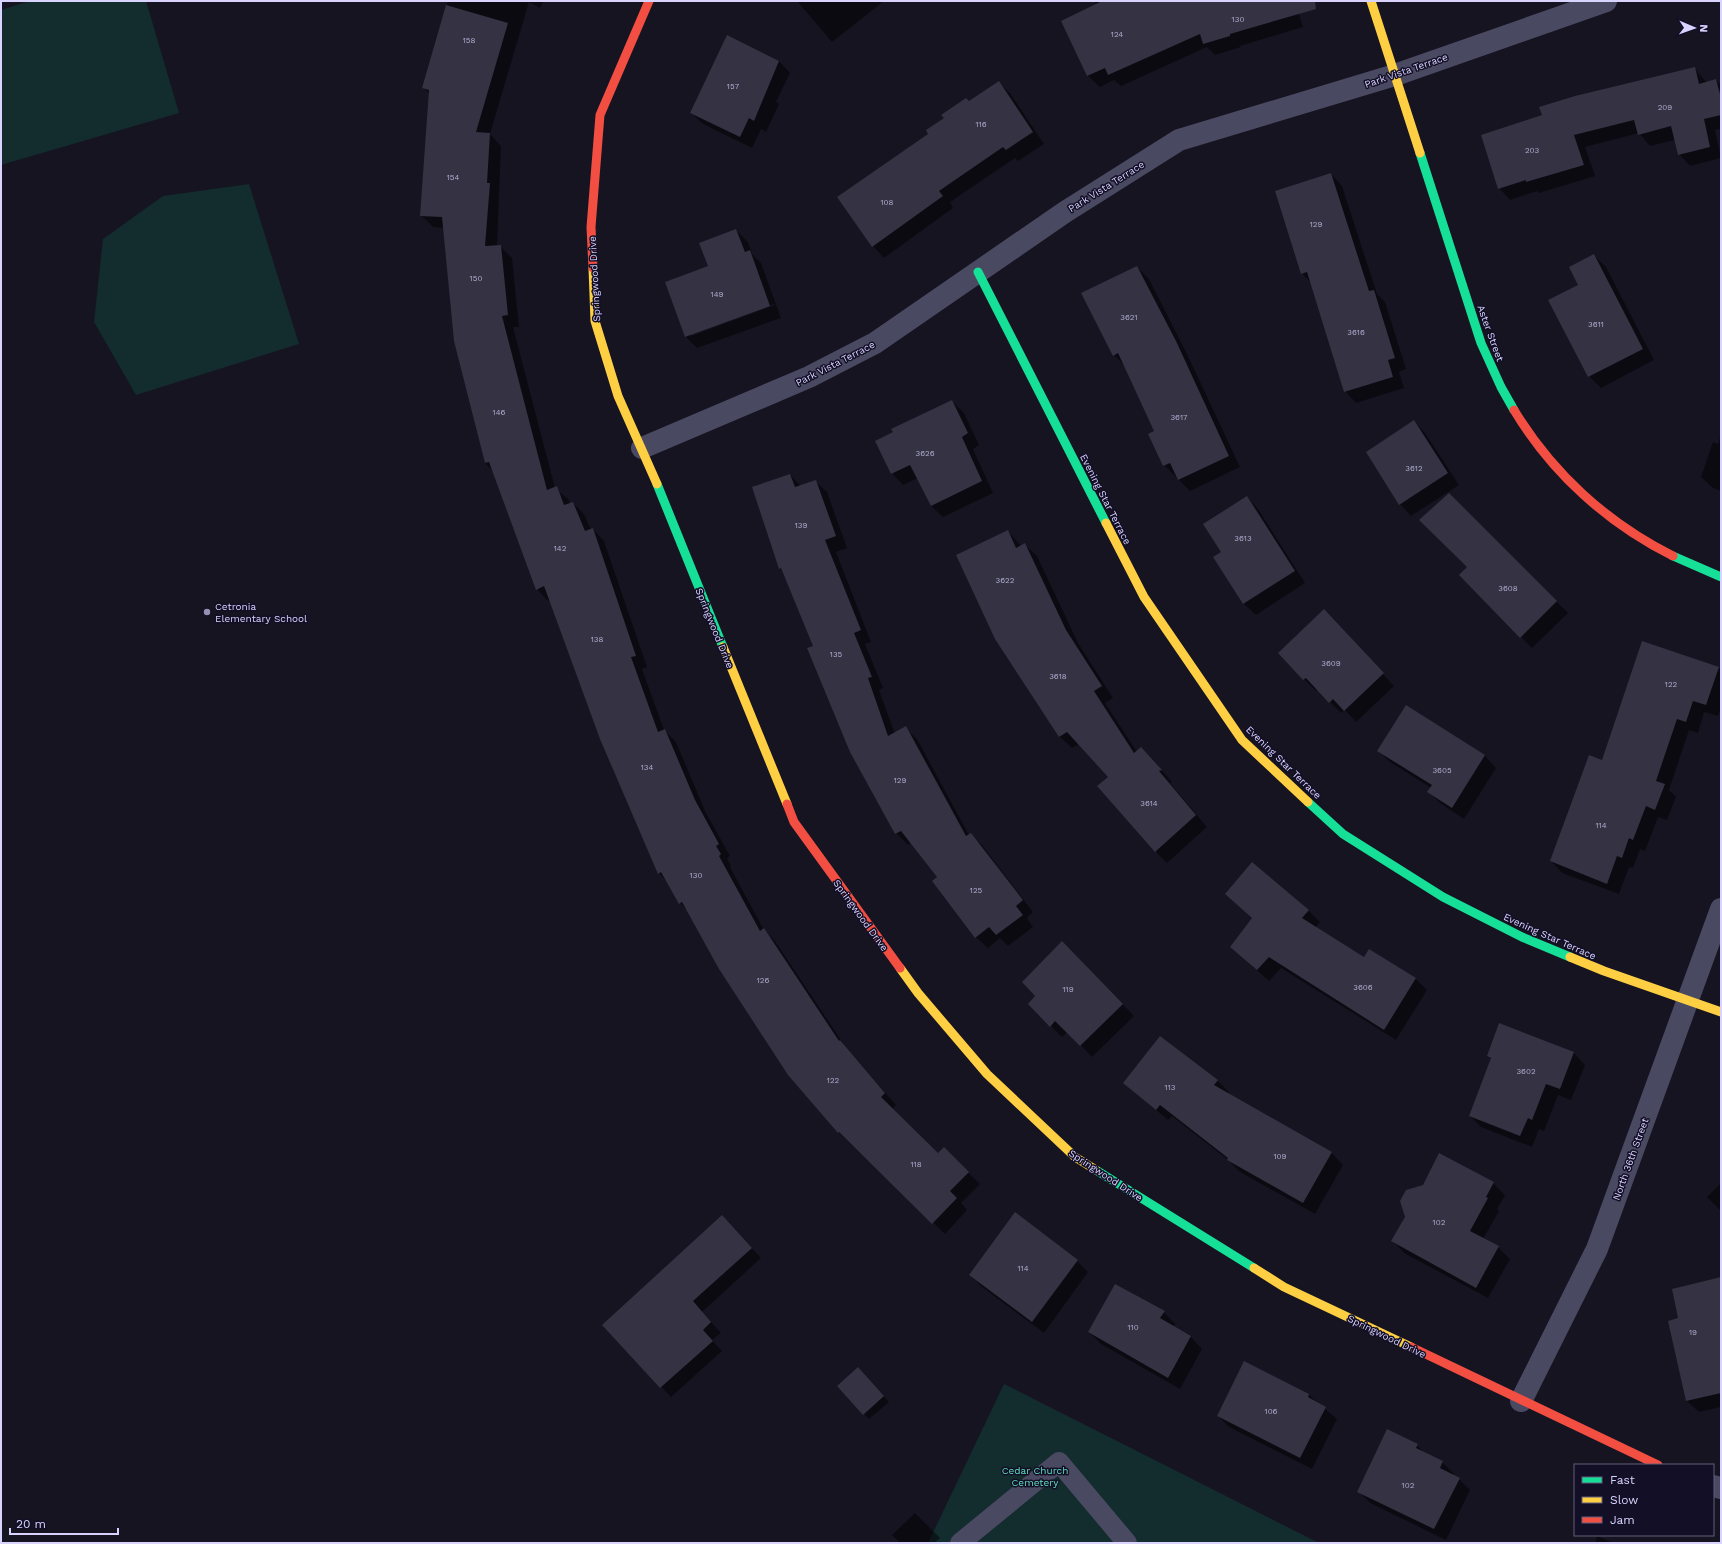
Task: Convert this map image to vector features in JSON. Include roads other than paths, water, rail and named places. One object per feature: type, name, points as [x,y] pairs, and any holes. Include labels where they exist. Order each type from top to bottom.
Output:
[{"type":"street","name":"Springwood Drive","points":[[649,1],[600,115],[591,227],[595,321],[618,396],[642,448],[794,822],[918,993],[987,1074],[1075,1157],[1284,1287],[1656,1464]]},
{"type":"street","name":"Aster Street","points":[[1371,1],[1481,343],[1503,393],[1532,438],[1558,470],[1602,512],[1639,539],[1687,565],[1721,577]]},
{"type":"street","name":"Park Vista Terrace","points":[[642,448],[809,377],[875,343],[1065,212],[1179,140],[1395,75],[1606,1]]},
{"type":"street","name":"Evening Star Terrace","points":[[978,272],[1144,597],[1242,740],[1343,834],[1443,897],[1522,937],[1604,971],[1721,1012]]},
{"type":"street","name":"North 36th Street","points":[[1521,1401],[1597,1249],[1721,909]]},
{"type":"lane","points":[[964,1542],[1058,1462],[1127,1543]]},
{"type":"place","name":"Cetronia Elementary School","points":[[207,612]]},
{"type":"park label","name":"Cedar Church Cemetery","points":[[1035,1476]]}]
